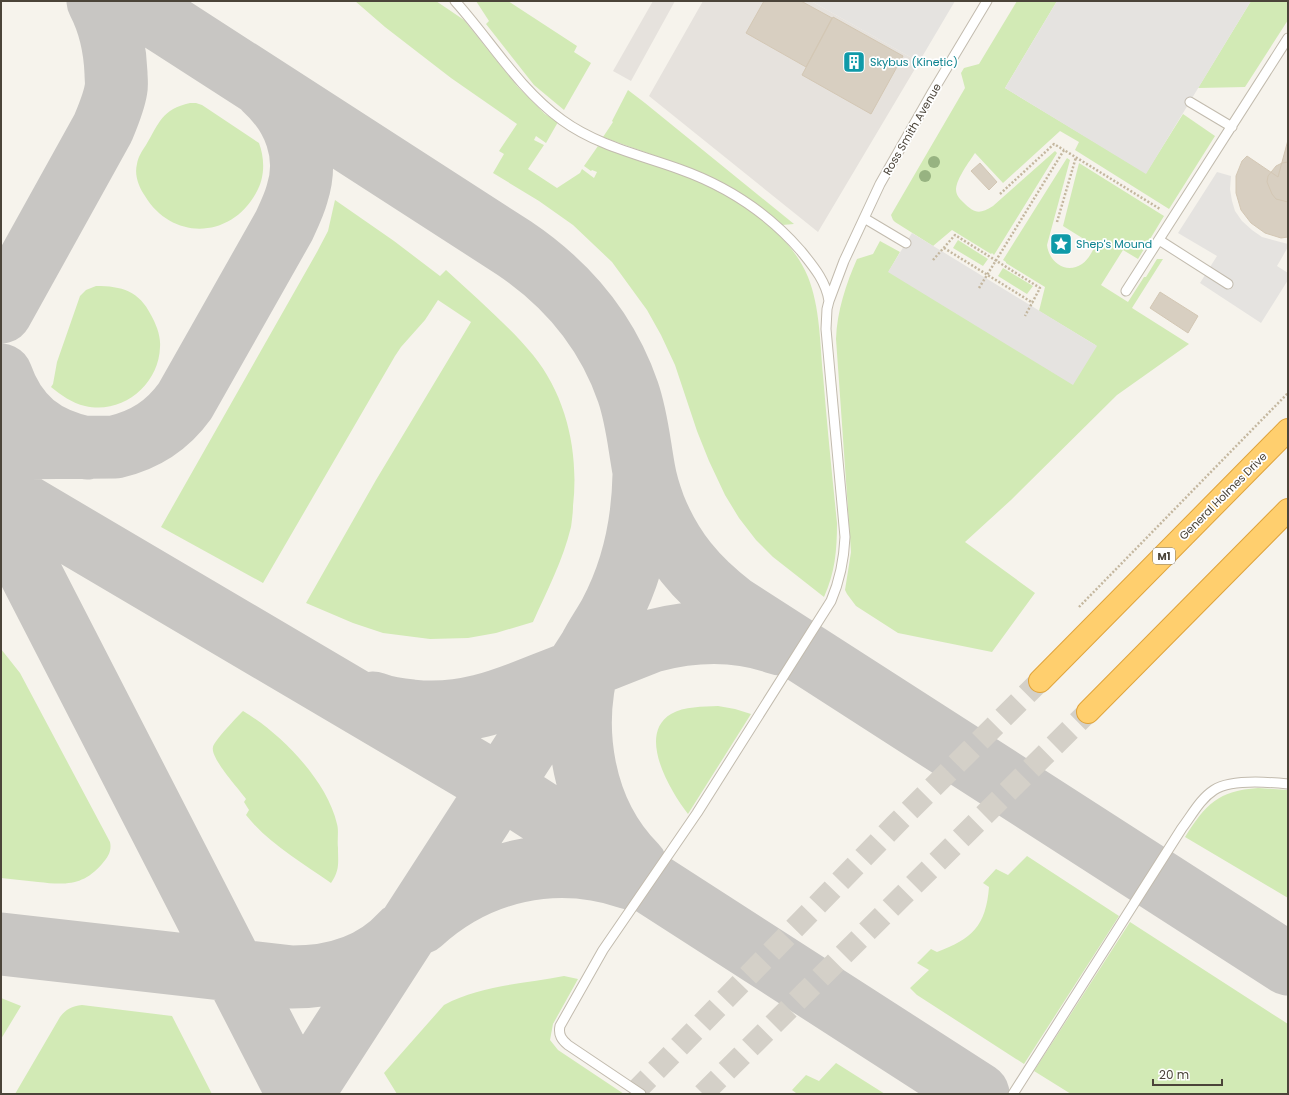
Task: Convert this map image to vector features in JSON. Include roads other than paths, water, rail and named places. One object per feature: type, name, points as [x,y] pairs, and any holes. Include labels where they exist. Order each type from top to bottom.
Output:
[{"type":"highway","name":"General Holmes Drive","points":[[1040,681],[1288,430]]},
{"type":"highway","points":[[1088,712],[1288,510]]},
{"type":"lane","points":[[455,1],[525,88],[563,121],[602,141],[702,178],[730,192],[753,206],[781,230],[811,264],[825,286],[829,300],[826,328],[845,537],[844,556],[838,586],[831,601],[697,813],[603,950],[558,1032],[560,1037],[568,1045],[641,1094]]},
{"type":"lane","name":"Ross Smith Avenue","points":[[829,300],[844,261],[880,184],[987,1]]},
{"type":"lane","points":[[1126,291],[1287,43]]},
{"type":"lane","points":[[1190,102],[1232,127]]},
{"type":"lane","points":[[864,218],[906,243]]},
{"type":"lane","points":[[1160,240],[1228,284]]},
{"type":"lane","points":[[1013,1094],[1179,834],[1205,798],[1215,790],[1235,783],[1288,784]]},
{"type":"tunnel","points":[[633,1094],[895,825],[1040,681]]},
{"type":"tunnel","points":[[703,1094],[1088,712]]},
{"type":"place","name":"Skybus (Kinetic)","points":[[854,62]]},
{"type":"place","name":"Shep's Mound","points":[[1061,244]]}]
